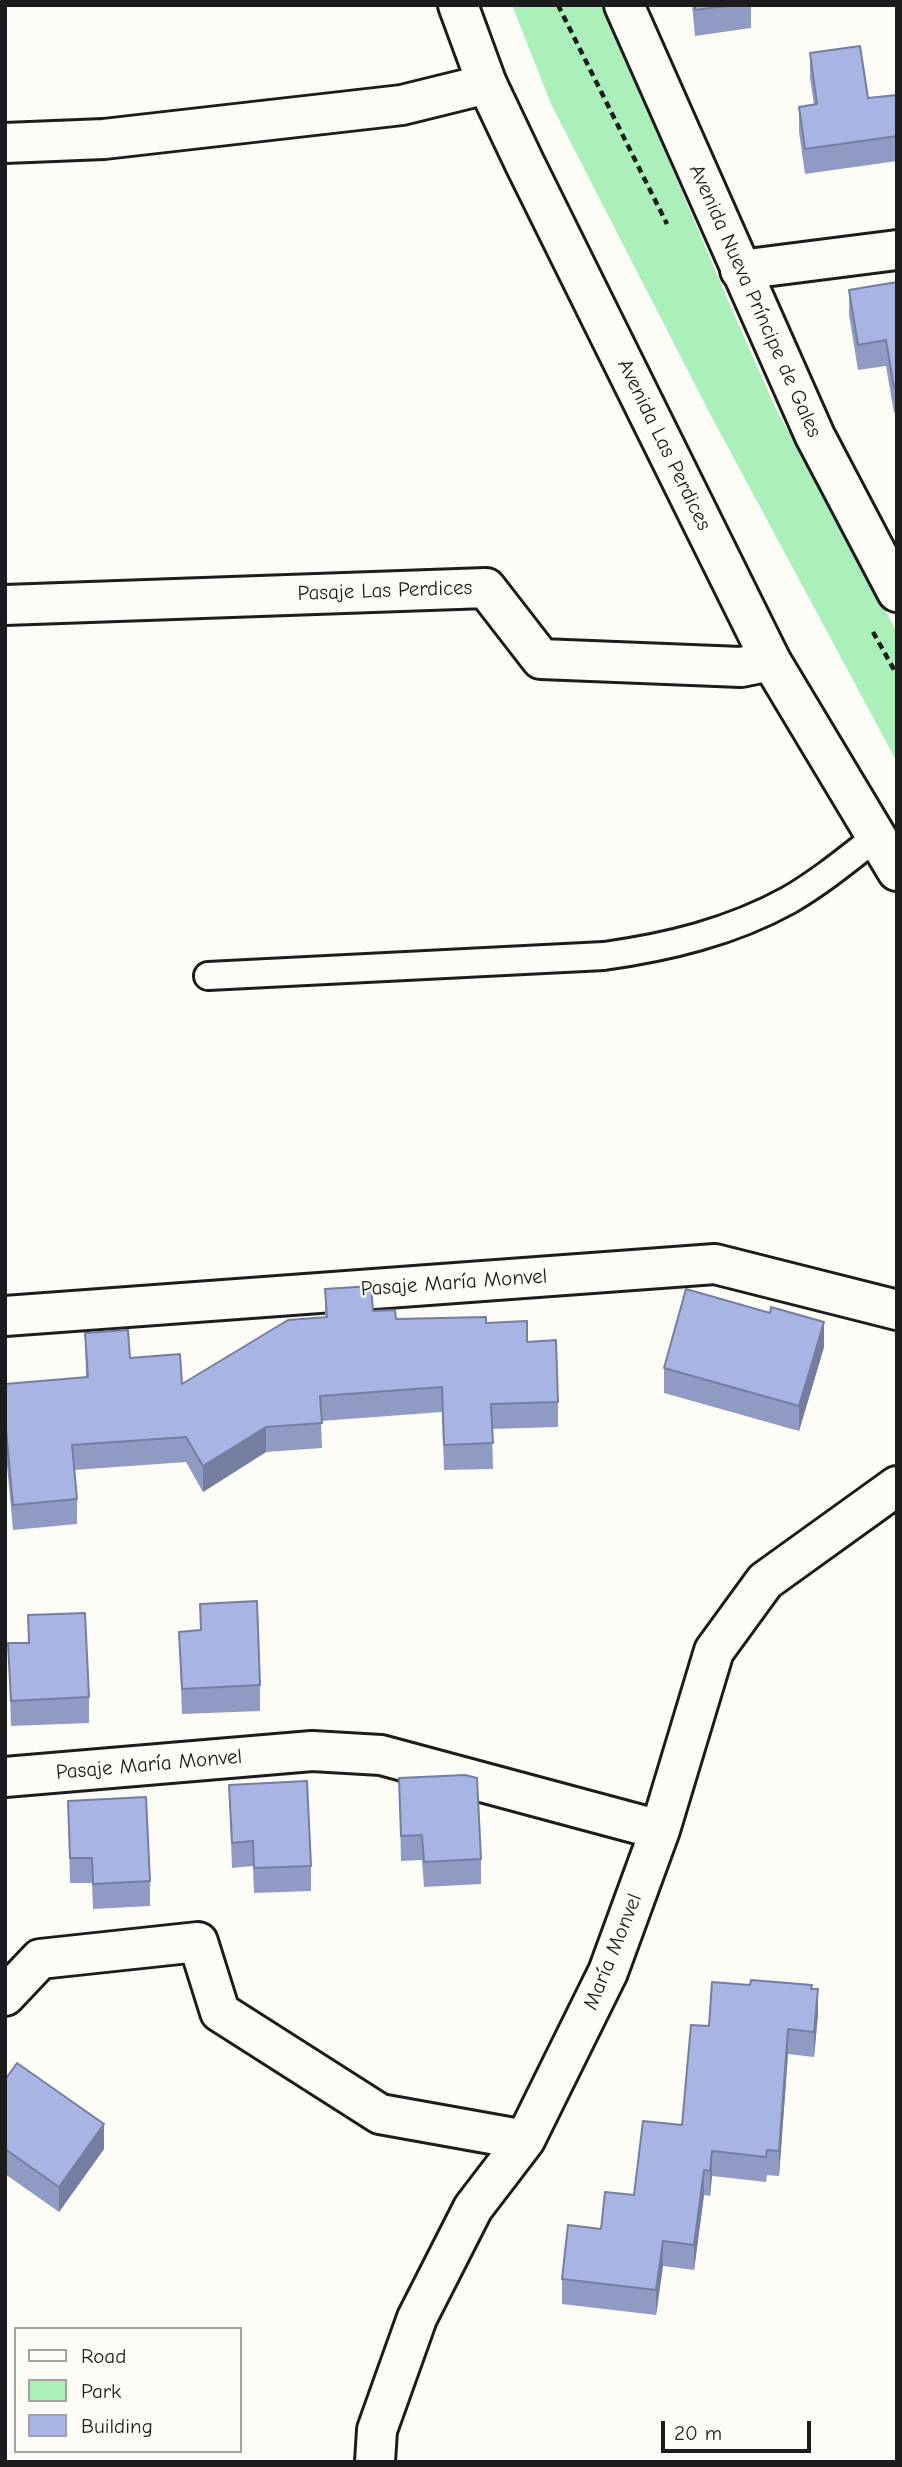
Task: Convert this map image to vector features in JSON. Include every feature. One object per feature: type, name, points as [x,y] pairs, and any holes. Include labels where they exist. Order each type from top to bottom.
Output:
[{"type":"street","name":"Avenida Las Perdices","points":[[458,5],[487,83],[525,164],[771,661],[897,871]]},
{"type":"street","name":"Avenida Nueva Príncipe de Gales","points":[[624,5],[815,436],[897,592]]},
{"type":"street","points":[[5,143],[104,139],[402,105],[487,83]]},
{"type":"street","points":[[740,270],[897,250]]},
{"type":"street","name":"Pasaje Las Perdices","points":[[5,604],[486,588],[541,659],[741,667],[771,661]]},
{"type":"street","name":"Pasaje María Monvel","points":[[5,1317],[715,1264],[897,1310]]},
{"type":"street","name":"María Monvel","points":[[376,2462],[377,2430],[417,2318],[473,2207],[525,2140],[608,1972],[660,1830],[714,1651],[765,1581],[897,1486]]},
{"type":"street","name":"Pasaje María Monvel","points":[[5,1776],[312,1751],[381,1755],[660,1830]]},
{"type":"street","points":[[5,1996],[40,1959],[198,1942],[220,2012],[380,2114],[525,2140]]},
{"type":"lane","points":[[208,976],[604,956],[652,949],[722,929],[789,900],[834,870],[876,836]]},
{"type":"green space","points":[[512,5],[603,5],[775,407],[897,632],[897,762],[709,412],[551,104]]},
{"type":"building","points":[[695,5],[733,5],[695,10]]},
{"type":"building","points":[[860,46],[868,98],[897,95],[897,136],[805,149],[799,107],[817,104],[810,53]]},
{"type":"building","points":[[897,282],[897,387],[894,388],[886,340],[858,345],[849,290]]},
{"type":"building","points":[[371,1286],[373,1311],[395,1310],[396,1319],[486,1317],[486,1323],[527,1321],[527,1342],[556,1340],[558,1402],[491,1404],[493,1443],[444,1445],[442,1387],[320,1396],[322,1423],[266,1427],[203,1466],[186,1437],[72,1445],[77,1499],[13,1505],[5,1419],[5,1384],[88,1377],[85,1333],[128,1330],[130,1358],[180,1354],[182,1384],[288,1320],[327,1317],[325,1289]]},
{"type":"building","points":[[686,1289],[770,1313],[771,1307],[824,1322],[799,1406],[664,1368]]},
{"type":"building","points":[[257,1601],[260,1685],[182,1689],[179,1632],[201,1630],[200,1604]]},
{"type":"building","points":[[85,1613],[89,1697],[11,1701],[8,1643],[29,1643],[28,1615]]},
{"type":"building","points":[[465,1775],[477,1778],[481,1859],[424,1862],[422,1835],[401,1836],[399,1778]]},
{"type":"building","points":[[307,1781],[311,1866],[254,1868],[253,1841],[232,1843],[229,1785]]},
{"type":"building","points":[[146,1797],[150,1881],[93,1884],[92,1858],[70,1858],[68,1801]]},
{"type":"building","points":[[751,1980],[812,1985],[811,1989],[818,1989],[814,2032],[788,2029],[779,2151],[767,2150],[766,2157],[712,2151],[710,2171],[704,2170],[694,2245],[663,2241],[656,2290],[562,2279],[568,2225],[601,2229],[605,2192],[634,2195],[643,2121],[682,2125],[691,2025],[709,2026],[712,1982],[750,1985]]},
{"type":"building","points":[[17,2063],[104,2124],[59,2187],[5,2149],[5,2080]]}]
